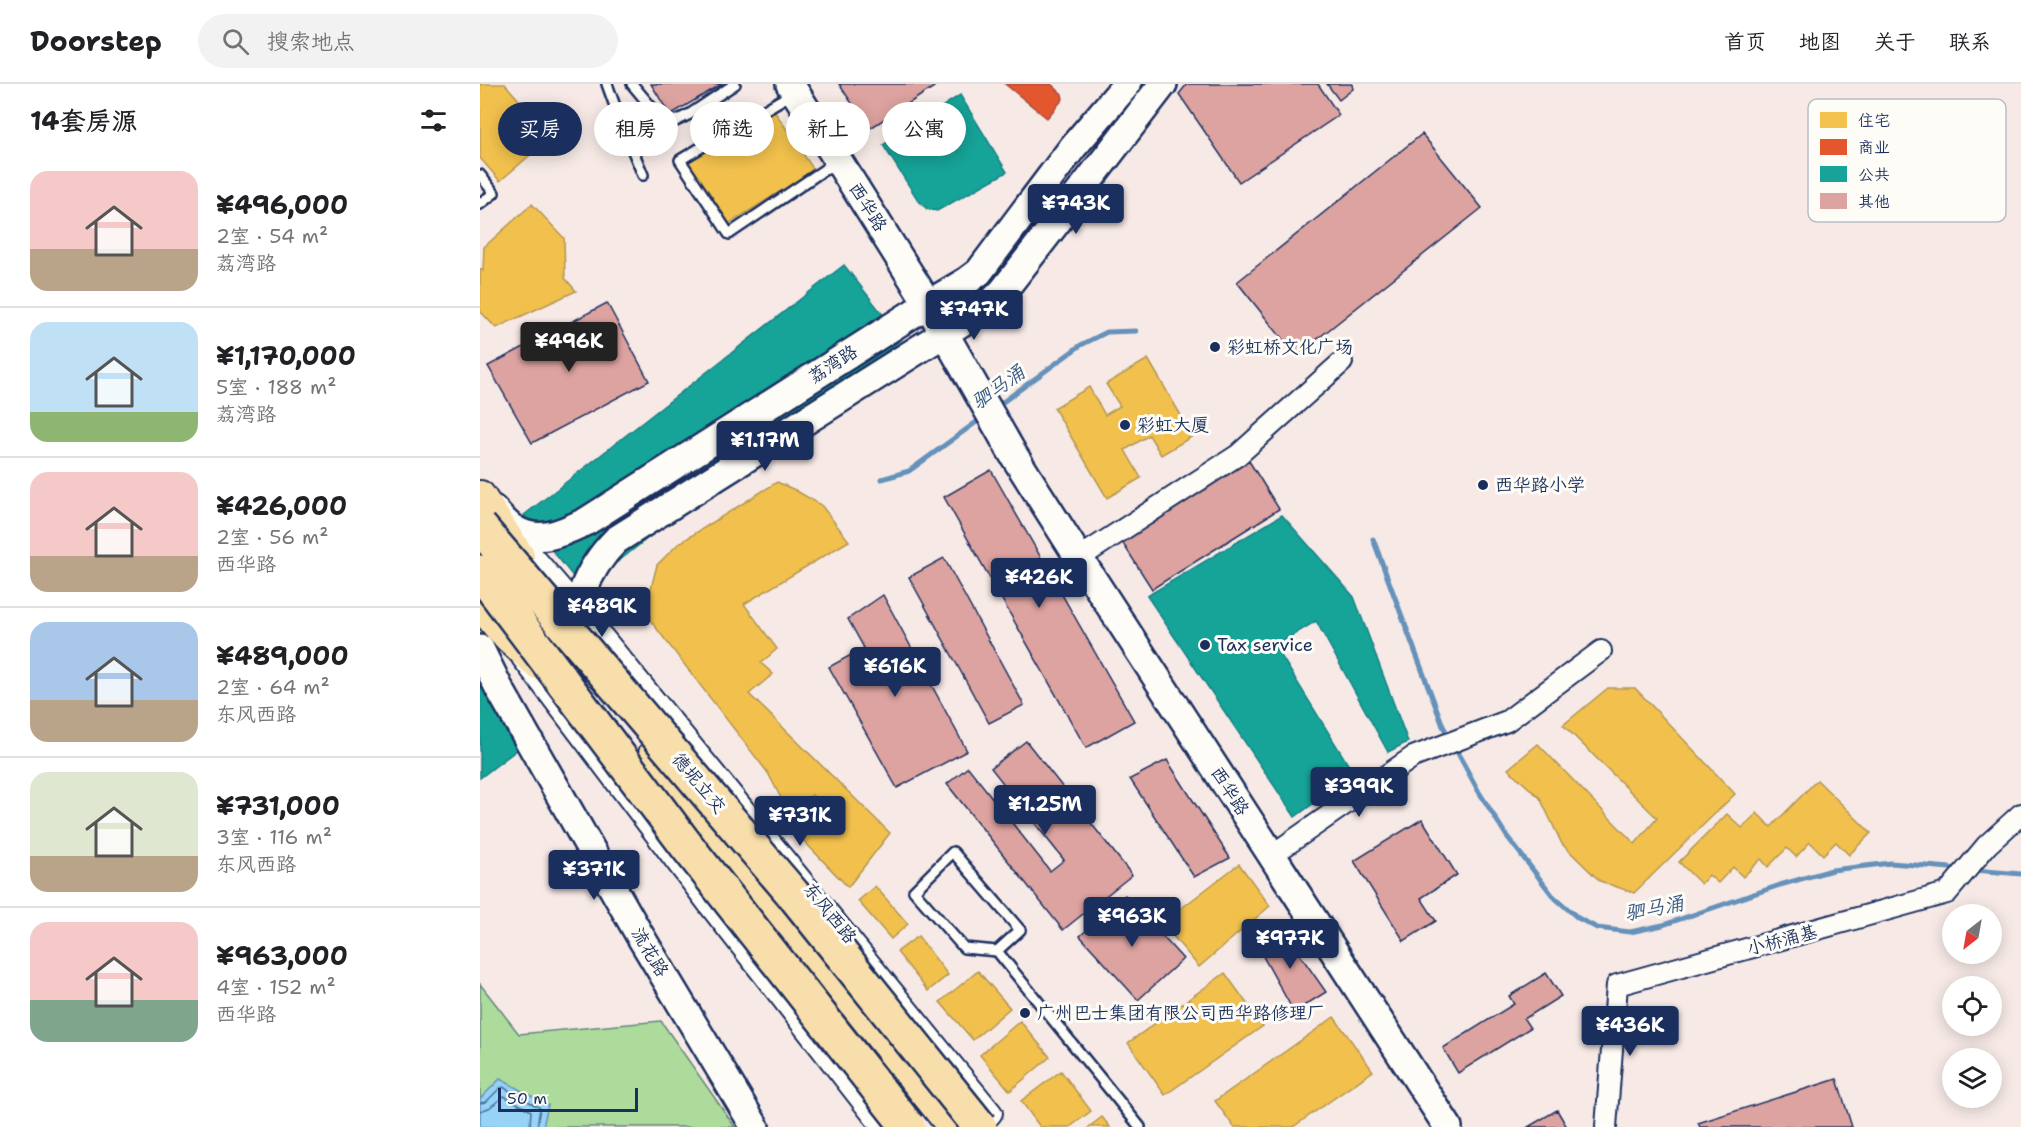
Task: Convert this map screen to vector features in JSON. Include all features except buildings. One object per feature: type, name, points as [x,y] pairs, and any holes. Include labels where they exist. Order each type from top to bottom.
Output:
[{"type":"highway","name":"德坭立交","points":[[481,507],[793,894],[984,1122]]},
{"type":"highway","points":[[480,572],[686,846],[908,1127]]},
{"type":"main road","name":"荔湾路","points":[[481,507],[513,529],[532,536],[551,537],[567,531],[597,515],[928,303],[967,281],[979,272],[1073,147],[1127,84]]},
{"type":"main road","name":"荔湾路","points":[[578,607],[592,570],[601,555],[616,540],[989,304],[1003,291],[1163,84]]},
{"type":"main road","name":"西华路","points":[[792,88],[928,303],[1013,454],[1448,1127]]},
{"type":"main road","points":[[979,272],[1003,291]]},
{"type":"main road","points":[[481,507],[593,675],[700,824]]},
{"type":"main road","points":[[480,604],[491,640],[604,723],[700,824]]},
{"type":"main road","points":[[578,607],[580,642],[593,675]]},
{"type":"main road","name":"流花路","points":[[491,640],[499,688],[639,934],[755,1127]]},
{"type":"main road","name":"德坭立交","points":[[700,824],[934,1127]]},
{"type":"main road","name":"德坭立交","points":[[700,824],[953,1127]]},
{"type":"street","points":[[1079,558],[1238,455],[1342,362]]},
{"type":"street","name":"东风西路","points":[[481,507],[578,607],[984,1122]]},
{"type":"street","points":[[491,640],[697,890],[882,1127]]},
{"type":"street","points":[[1272,855],[1413,758],[1507,721],[1601,651]]},
{"type":"street","name":"小桥涌基","points":[[1606,1127],[1617,985],[1947,893],[1988,845],[2021,814]]},
{"type":"lane","points":[[607,84],[643,175]]},
{"type":"lane","points":[[632,84],[657,114],[675,121],[690,114],[735,84]]},
{"type":"lane","points":[[792,88],[680,160],[729,234],[838,161]]},
{"type":"lane","points":[[480,176],[494,193],[480,204]]},
{"type":"lane","points":[[997,951],[1020,930],[952,852],[914,891],[964,948],[997,951],[1140,1127]]},
{"type":"green space","points":[[480,984],[519,1034],[661,1021],[735,1127],[480,1127]]},
{"type":"water","points":[[500,1079],[548,1105],[543,1127],[480,1127],[480,1099]]},
{"type":"waterway","name":"驷马涌","points":[[996,407],[1081,345],[1107,332],[1136,331]]},
{"type":"waterway","name":"驷马涌","points":[[882,479],[909,471],[982,418]]},
{"type":"waterway","name":"驷马涌","points":[[1373,539],[1443,726],[1479,792],[1506,835],[1553,896],[1578,918],[1597,928],[1630,932],[1663,925],[1780,885],[1832,870],[1891,863],[1962,869]]},
{"type":"waterway","name":"驷马涌","points":[[1974,870],[2021,874]]},
{"type":"place","name":"彩虹桥文化广场","points":[[1215,347]]},
{"type":"place","name":"彩虹大厦","points":[[1125,425]]},
{"type":"place","name":"西华路小学","points":[[1483,485]]},
{"type":"place","name":"Tax service","points":[[1205,645]]},
{"type":"place","name":"广州巴士集团有限公司西华路修理厂","points":[[1025,1013]]}]
